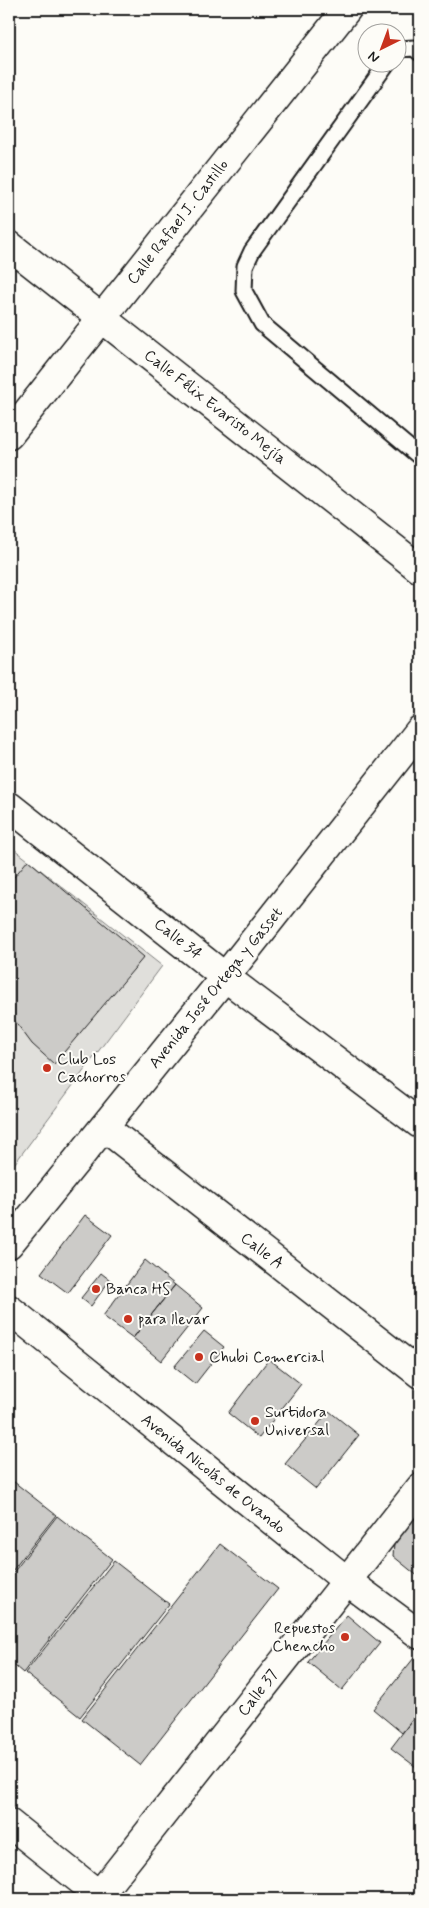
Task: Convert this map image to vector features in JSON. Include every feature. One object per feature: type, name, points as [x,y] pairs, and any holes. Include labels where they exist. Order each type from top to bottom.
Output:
[{"type":"street","name":"Calle Rafael J. Castillo","points":[[9,435],[347,9]]},
{"type":"street","name":"Calle Félix Evaristo Mejía","points":[[9,245],[420,569]]},
{"type":"street","name":"Avenida José Ortega y Gasset","points":[[9,1244],[225,977],[420,730]]},
{"type":"street","name":"Calle 34","points":[[9,806],[225,977],[420,1124]]},
{"type":"street","name":"Calle A","points":[[104,1127],[420,1374]]},
{"type":"street","name":"Avenida Nicolás de Ovando","points":[[9,1309],[347,1580],[420,1635]]},
{"type":"street","name":"Calle 37","points":[[98,1897],[420,1488]]},
{"type":"street","points":[[9,1823],[98,1897]]},
{"type":"lane","points":[[406,49],[414,48],[420,53]]},
{"type":"lane","points":[[381,72],[252,251],[245,266],[244,291],[262,324],[420,457]]},
{"type":"shaded area","name":"Club Los Cachorros","points":[[9,845],[162,966],[9,1171]]},
{"type":"building","name":"Club Los Cachorros","points":[[28,860],[144,957],[54,1064],[32,1044],[9,1013],[9,883]]},
{"type":"building","points":[[85,1215],[112,1235],[68,1293],[41,1273]]},
{"type":"building","points":[[145,1260],[175,1285],[133,1338],[103,1316]]},
{"type":"building","name":"Banca HS","points":[[101,1273],[110,1280],[91,1306],[81,1298]]},
{"type":"building","points":[[175,1285],[203,1308],[161,1361],[133,1338]]},
{"type":"building","name":"Chubi Comercial","points":[[204,1331],[224,1347],[195,1384],[174,1367]]},
{"type":"building","points":[[269,1359],[301,1384],[259,1438],[228,1413]]},
{"type":"building","points":[[329,1411],[359,1435],[316,1489],[285,1464]]},
{"type":"building","points":[[9,1478],[56,1515],[9,1575]]},
{"type":"building","points":[[420,1512],[420,1578],[393,1556],[394,1544]]},
{"type":"building","points":[[57,1516],[112,1559],[23,1673],[9,1661],[9,1578]]},
{"type":"building","points":[[220,1544],[278,1589],[140,1765],[82,1719]]},
{"type":"building","points":[[114,1561],[169,1604],[80,1717],[25,1673]]},
{"type":"building","points":[[347,1615],[380,1643],[342,1690],[308,1662]]},
{"type":"building","points":[[414,1658],[420,1663],[420,1710],[402,1733],[373,1709]]},
{"type":"building","points":[[420,1710],[420,1770],[391,1748]]},
{"type":"place","name":"Club Los Cachorros","points":[[47,1068]]},
{"type":"place","name":"Banca HS","points":[[96,1289]]},
{"type":"place","name":"para llevar","points":[[128,1319]]},
{"type":"place","name":"Chubi Comercial","points":[[199,1357]]},
{"type":"place","name":"Surtidora Universal","points":[[255,1421]]},
{"type":"place","name":"Repuestos Chencho","points":[[345,1637]]}]
